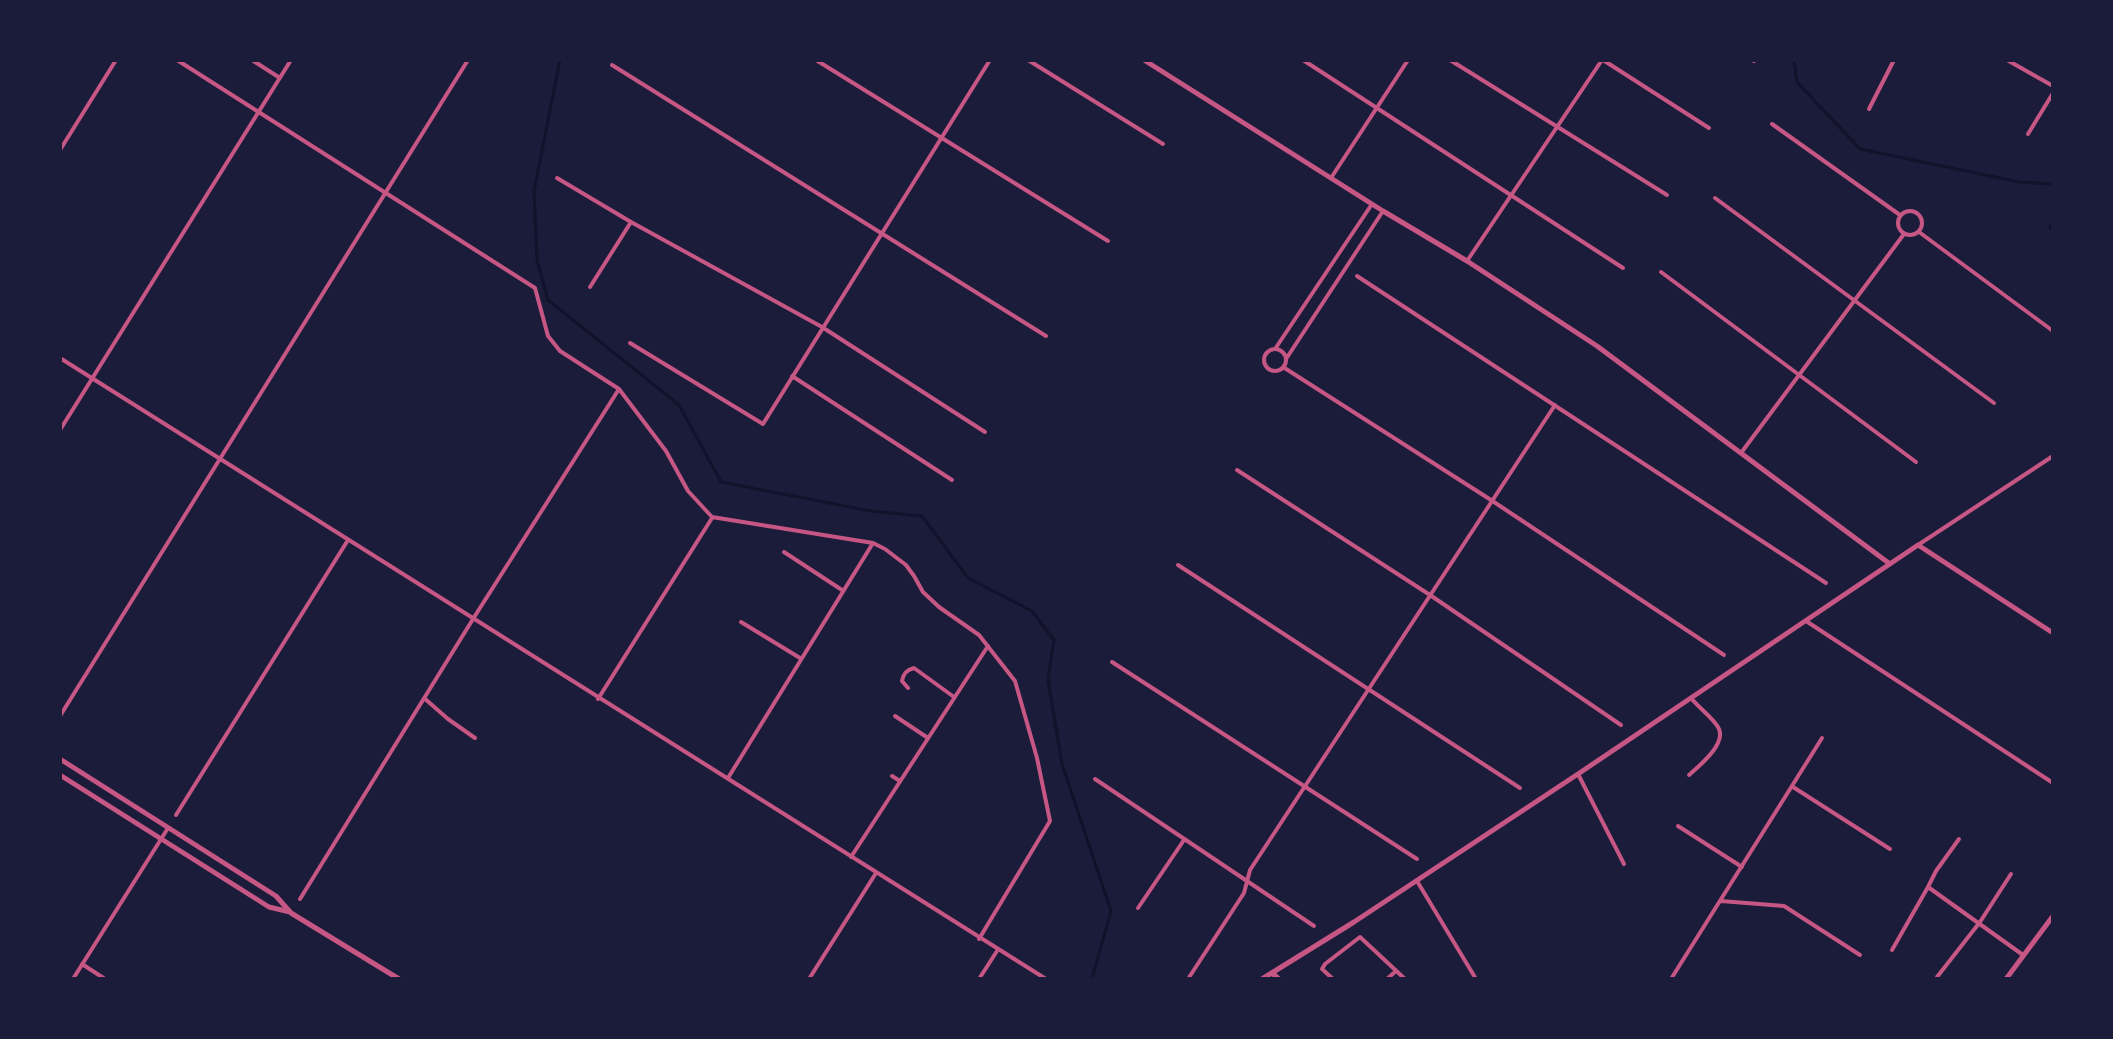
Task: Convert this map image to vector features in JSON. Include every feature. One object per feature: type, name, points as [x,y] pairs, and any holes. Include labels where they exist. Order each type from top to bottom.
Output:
[{"type":"street","points":[[60,150],[116,60]]},
{"type":"street","points":[[177,60],[535,288],[548,336],[560,351],[619,389],[666,451],[688,491],[712,517],[873,543],[906,565],[923,592],[939,607],[979,635],[1015,681],[1037,758],[1050,821],[979,939]]},
{"type":"street","points":[[252,60],[280,78]]},
{"type":"street","points":[[60,430],[291,60]]},
{"type":"street","points":[[60,716],[468,60]]},
{"type":"street","points":[[816,60],[1108,241]]},
{"type":"street","points":[[630,343],[763,424],[990,60]]},
{"type":"street","points":[[1028,60],[1163,144]]},
{"type":"street","points":[[1144,60],[1467,261],[1597,346],[1890,564]]},
{"type":"street","points":[[1303,60],[1623,268]]},
{"type":"street","points":[[1331,178],[1408,60]]},
{"type":"street","points":[[1450,60],[1667,195]]},
{"type":"street","points":[[1467,261],[1602,60],[1709,128]]},
{"type":"street","points":[[1869,109],[1894,60]]},
{"type":"street","points":[[2007,60],[2053,86]]},
{"type":"street","points":[[612,65],[1046,336]]},
{"type":"street","points":[[2028,134],[2053,93]]},
{"type":"street","points":[[1772,124],[1900,215]]},
{"type":"street","points":[[557,178],[822,327],[985,432]]},
{"type":"street","points":[[1715,198],[1994,403]]},
{"type":"street","points":[[1372,204],[1275,349],[1267,353],[1265,364],[1273,371],[1283,367],[1383,211]]},
{"type":"street","points":[[1907,211],[1918,213],[1923,224],[1919,232],[1904,234],[1898,223],[1900,215],[1907,211]]},
{"type":"street","points":[[590,287],[631,222]]},
{"type":"street","points":[[1919,232],[2053,331]]},
{"type":"street","points":[[1741,453],[1904,234]]},
{"type":"street","points":[[1661,272],[1916,462]]},
{"type":"street","points":[[1357,276],[1826,583]]},
{"type":"street","points":[[1275,349],[1282,352],[1286,359]]},
{"type":"street","points":[[60,358],[1046,979]]},
{"type":"street","points":[[1283,367],[1724,655]]},
{"type":"street","points":[[792,376],[952,480]]},
{"type":"street","points":[[300,899],[619,389]]},
{"type":"street","points":[[1188,979],[1244,893],[1250,870],[1555,405]]},
{"type":"street","points":[[1262,979],[1417,881],[2053,456]]},
{"type":"street","points":[[1237,470],[1430,595],[1621,725]]},
{"type":"street","points":[[598,699],[712,517]]},
{"type":"street","points":[[176,815],[348,540]]},
{"type":"street","points":[[728,778],[873,543]]},
{"type":"street","points":[[1918,545],[2053,633]]},
{"type":"street","points":[[784,552],[843,591]]},
{"type":"street","points":[[1178,565],[1520,788]]},
{"type":"street","points":[[1806,621],[2053,783]]},
{"type":"street","points":[[741,622],[801,659]]},
{"type":"street","points":[[851,857],[988,646]]},
{"type":"street","points":[[1112,662],[1417,859]]},
{"type":"street","points":[[908,688],[902,681],[903,676],[908,669],[914,668],[955,698]]},
{"type":"street","points":[[424,698],[475,738]]},
{"type":"street","points":[[1689,775],[1716,747],[1720,735],[1718,727],[1691,698]]},
{"type":"street","points":[[895,716],[928,738]]},
{"type":"street","points":[[1671,979],[1822,738]]},
{"type":"street","points":[[60,759],[276,896],[291,913],[399,979]]},
{"type":"street","points":[[1578,774],[1624,864]]},
{"type":"street","points":[[60,775],[269,907],[291,913]]},
{"type":"street","points":[[892,776],[900,781]]},
{"type":"street","points":[[1095,779],[1314,926]]},
{"type":"street","points":[[1793,787],[1890,849]]},
{"type":"street","points":[[1678,826],[1742,867]]},
{"type":"street","points":[[73,979],[168,828]]},
{"type":"street","points":[[1892,950],[1936,871],[1959,839]]},
{"type":"street","points":[[1138,908],[1184,840]]},
{"type":"street","points":[[809,979],[876,872]]},
{"type":"street","points":[[1937,977],[1980,922],[2011,874]]},
{"type":"street","points":[[1417,881],[1476,979]]},
{"type":"street","points":[[1928,887],[2023,955]]},
{"type":"street","points":[[1721,901],[1784,906],[1860,955]]},
{"type":"street","points":[[2006,979],[2053,916]]},
{"type":"street","points":[[1333,979],[1322,969],[1325,964],[1360,937],[1405,979]]},
{"type":"street","points":[[979,979],[998,950]]},
{"type":"street","points":[[82,964],[105,979]]},
{"type":"street","points":[[1387,979],[1396,971]]},
{"type":"street","points":[[1272,973],[1279,979]]},
{"type":"waterway","points":[[560,60],[534,191],[537,260],[548,300],[679,405],[721,482],[871,511],[922,516],[968,578],[1032,611],[1054,640],[1048,680],[1062,764],[1111,911],[1092,979]]},
{"type":"waterway","points":[[1794,60],[1797,82],[1860,149],[2019,182],[2053,184]]},
{"type":"waterway","points":[[2053,221],[2050,227],[2053,231]]}]
